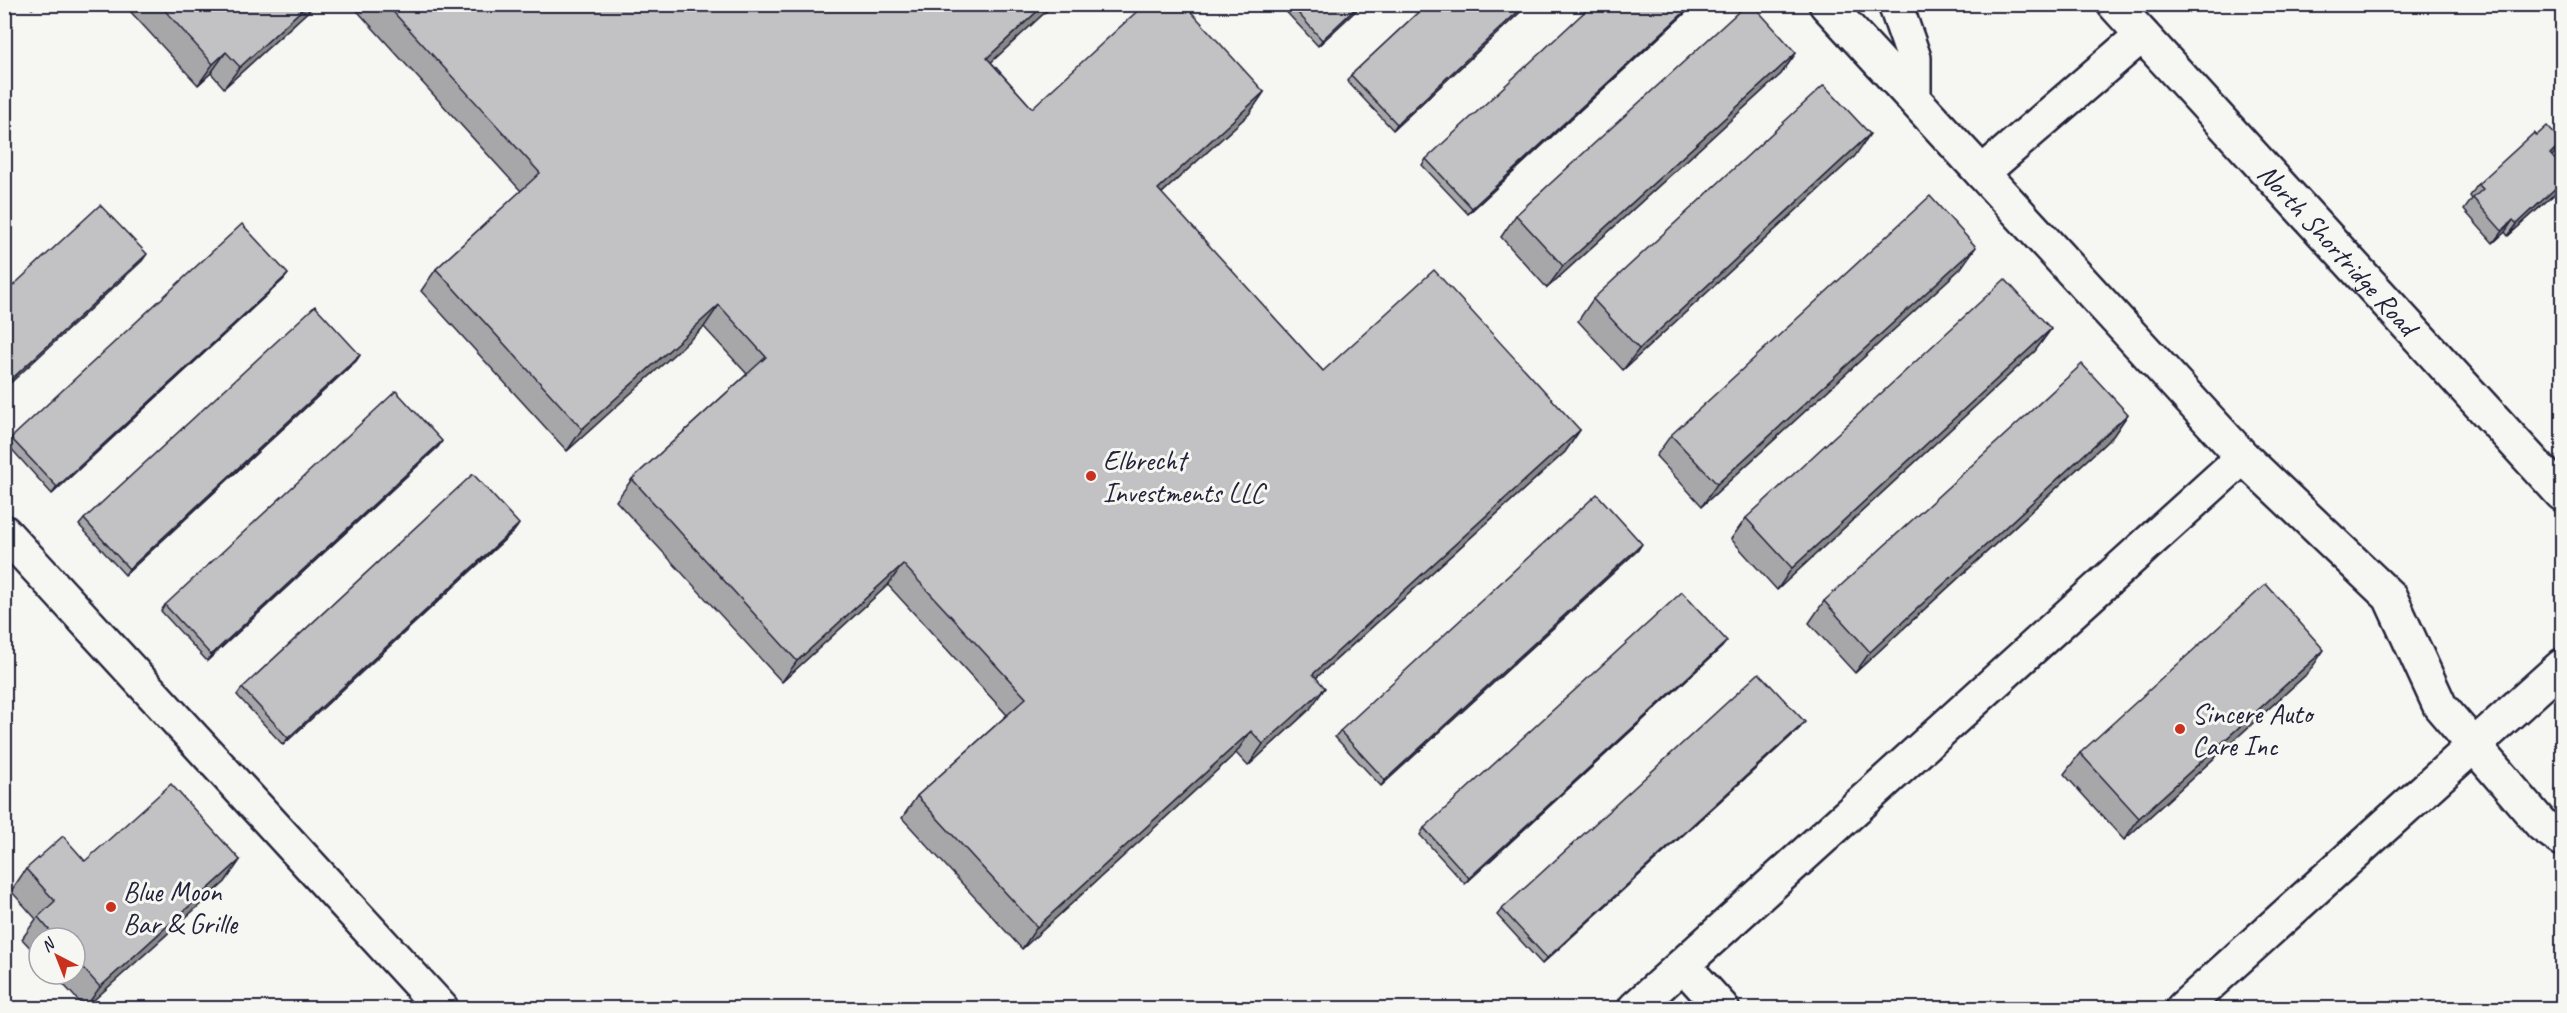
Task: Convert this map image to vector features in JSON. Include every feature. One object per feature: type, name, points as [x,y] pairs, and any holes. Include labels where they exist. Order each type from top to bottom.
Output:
[{"type":"street","points":[[1826,4],[2243,457],[2390,597],[2440,706],[2542,825],[2562,839]]},
{"type":"street","points":[[1895,4],[1914,58],[1914,99]]},
{"type":"street","name":"North Shortridge Road","points":[[2114,4],[2562,494]]},
{"type":"street","points":[[1982,173],[2142,34]]},
{"type":"street","points":[[1635,1008],[2243,457]]},
{"type":"street","points":[[4,532],[441,1008]]},
{"type":"street","points":[[2183,1008],[2562,666]]},
{"type":"street","points":[[1683,965],[1722,1008]]},
{"type":"building","points":[[159,4],[308,4],[240,67],[226,52],[213,64]]},
{"type":"building","name":"Elbrecht Investments LLC","points":[[386,4],[1045,4],[987,58],[1032,108],[1145,4],[1184,4],[1264,92],[1158,189],[1323,371],[1434,270],[1580,430],[1313,674],[1325,688],[1289,721],[1263,744],[1251,731],[1037,927],[917,796],[1026,698],[903,564],[797,661],[632,479],[766,357],[719,305],[582,429],[436,269],[540,173]]},
{"type":"building","points":[[1290,4],[1360,4],[1322,40]]},
{"type":"building","points":[[1427,4],[1526,4],[1397,124],[1351,75]]},
{"type":"building","points":[[1593,4],[1693,4],[1472,208],[1426,159]]},
{"type":"building","points":[[1747,4],[1752,4],[1796,53],[1563,266],[1516,215]]},
{"type":"building","points":[[1824,85],[1870,134],[1639,349],[1593,299]]},
{"type":"building","points":[[2547,126],[2562,142],[2550,154],[2562,167],[2562,182],[2517,224],[2513,220],[2502,231],[2473,198],[2483,189],[2478,184],[2534,133],[2536,136]]},
{"type":"building","points":[[1930,196],[1976,247],[1717,484],[1671,435]]},
{"type":"building","points":[[100,205],[147,254],[4,386],[4,294]]},
{"type":"building","points":[[242,224],[288,274],[57,487],[11,438]]},
{"type":"building","points":[[2005,279],[2051,329],[1792,568],[1746,518]]},
{"type":"building","points":[[315,306],[360,355],[129,569],[84,519]]},
{"type":"building","points":[[2082,364],[2128,414],[1870,652],[1824,601]]},
{"type":"building","points":[[396,391],[442,441],[211,655],[165,605]]},
{"type":"building","points":[[473,474],[519,524],[288,738],[242,688]]},
{"type":"building","points":[[1597,494],[1642,544],[1385,780],[1340,731]]},
{"type":"building","name":"Sincere Auto Care Inc","points":[[2266,584],[2324,650],[2139,818],[2080,753]]},
{"type":"building","points":[[1682,592],[1727,641],[1469,878],[1424,828]]},
{"type":"building","points":[[1759,673],[1805,722],[1547,958],[1502,909]]},
{"type":"building","name":"Blue Moon Bar & Grille","points":[[171,784],[240,860],[100,987],[87,972],[87,926],[46,926],[38,917],[55,901],[26,869],[63,836],[85,861]]},
{"type":"place","name":"Elbrecht Investments LLC","points":[[1091,476]]},
{"type":"place","name":"Sincere Auto Care Inc","points":[[2180,729]]},
{"type":"place","name":"Blue Moon Bar & Grille","points":[[111,907]]}]
